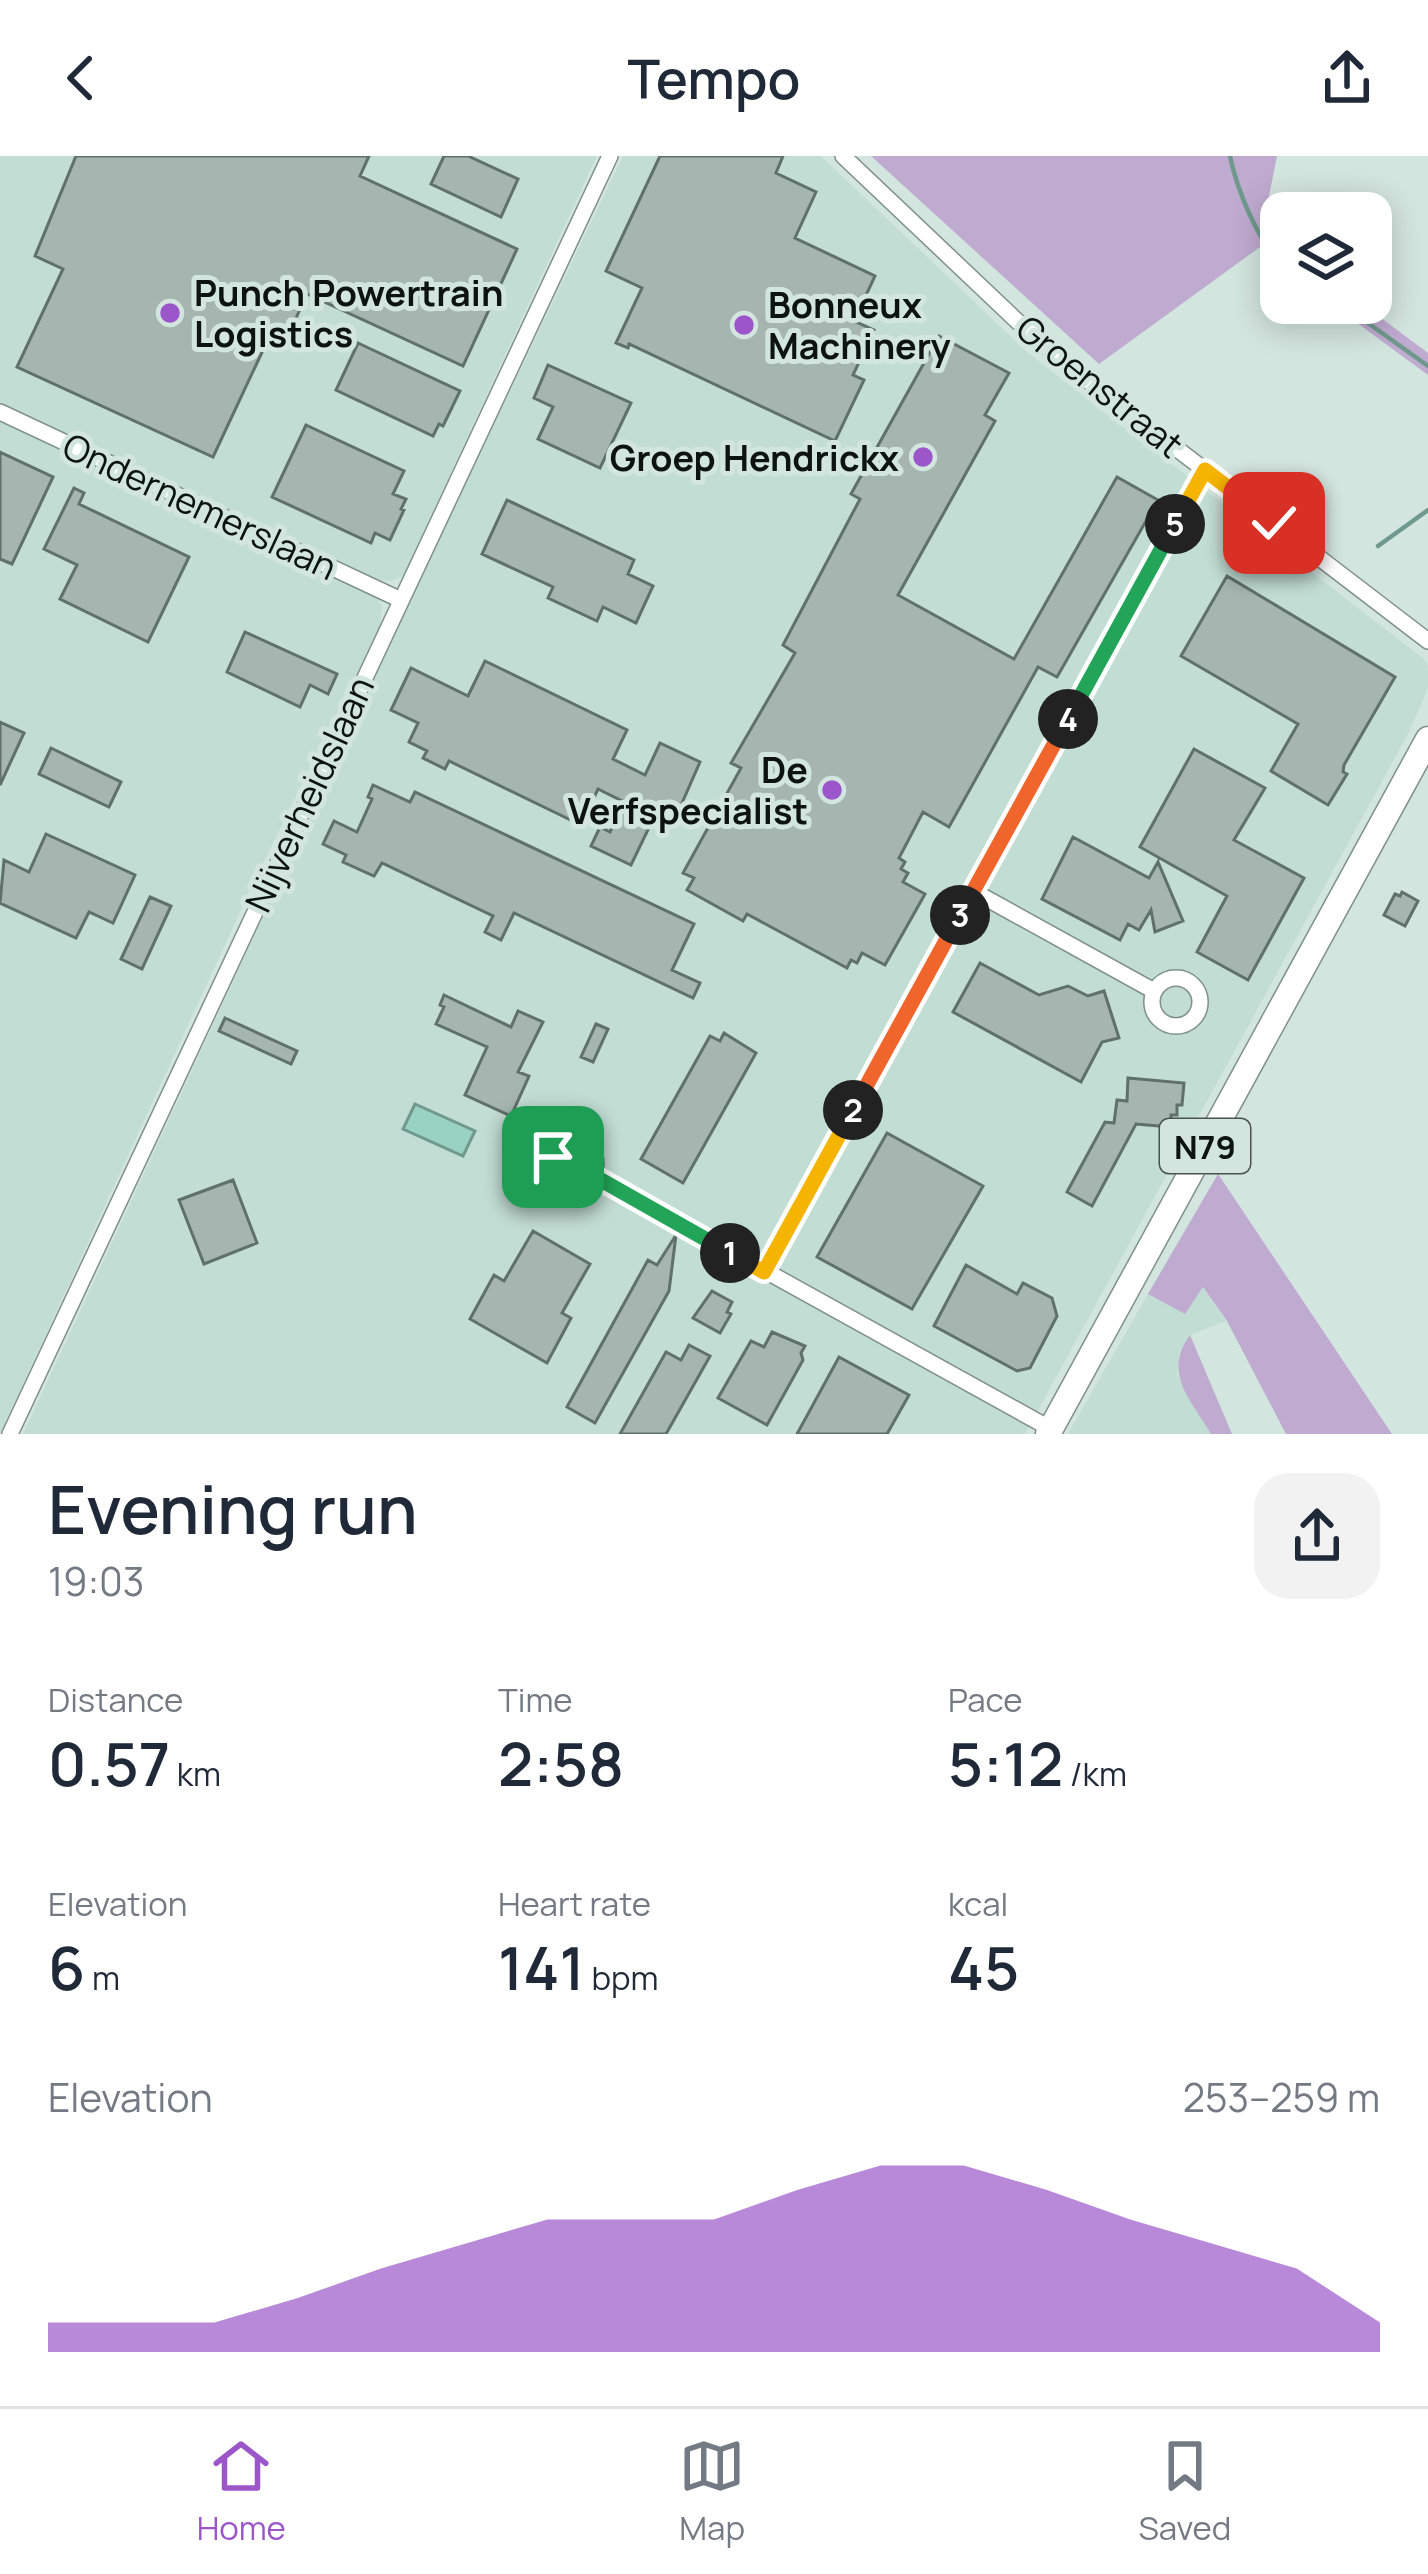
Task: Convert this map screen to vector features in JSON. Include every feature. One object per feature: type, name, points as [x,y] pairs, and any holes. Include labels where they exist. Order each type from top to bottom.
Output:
[{"type":"main road","name":"N79","points":[[1050,1432],[1428,740]]},
{"type":"street","name":"Nijverheidslaan","points":[[10,1434],[610,156]]},
{"type":"street","name":"Groenstraat","points":[[844,156],[1017,321],[1428,641]]},
{"type":"street","name":"Ondernemerslaan","points":[[0,412],[401,600]]},
{"type":"street","points":[[764,1272],[1205,470]]},
{"type":"street","points":[[973,891],[1154,991]]},
{"type":"street","points":[[594,1176],[1050,1432]]},
{"type":"shaded area","points":[[0,156],[597,156],[403,576],[390,581],[377,580],[0,402]]},
{"type":"shaded area","points":[[623,156],[821,156],[1027,352],[1424,659],[1428,688],[1409,732],[1025,1434],[23,1434],[436,545]]},
{"type":"shaded area","points":[[871,156],[1277,156],[1270,192],[1260,192],[1260,247],[1099,364]]},
{"type":"shaded area","points":[[1359,324],[1389,324],[1428,353],[1428,375]]},
{"type":"shaded area","points":[[0,420],[364,589],[382,608],[380,626],[252,886],[0,1434]]},
{"type":"shaded area","points":[[415,1104],[475,1131],[463,1156],[403,1129]]},
{"type":"shaded area","points":[[1218,1174],[1392,1434],[1286,1434],[1227,1321],[1203,1287],[1185,1314],[1148,1294]]},
{"type":"shaded area","points":[[1202,1286],[1226,1321],[1190,1335],[1179,1354],[1177,1374],[1211,1434],[1068,1434],[1148,1294],[1185,1314]]},
{"type":"shaded area","points":[[1190,1335],[1232,1434],[1211,1434],[1182,1386],[1179,1362]]},
{"type":"building","name":"Punch Powertrain Logistics","points":[[76,156],[369,156],[360,176],[517,249],[463,366],[307,294],[286,340],[271,333],[213,457],[17,367],[63,269],[35,256]]},
{"type":"building","points":[[444,156],[468,156],[518,179],[501,217],[431,184]]},
{"type":"building","name":"Bonneux Machinery","points":[[660,156],[783,156],[776,173],[816,192],[795,238],[875,276],[854,321],[874,330],[853,375],[864,380],[835,441],[629,344],[628,348],[616,343],[642,288],[606,271]]},
{"type":"building","points":[[939,336],[1009,373],[985,415],[995,421],[898,595],[1014,659],[1117,477],[1158,500],[1057,677],[1038,667],[949,827],[923,812],[899,858],[905,862],[901,869],[908,873],[903,882],[925,894],[885,965],[862,953],[847,968],[747,914],[743,921],[687,890],[694,878],[683,873],[741,768],[731,763],[795,653],[783,645],[860,499],[851,494]]},
{"type":"building","points":[[358,343],[460,391],[433,436],[336,390]]},
{"type":"building","points":[[548,365],[631,403],[600,468],[538,439],[553,407],[534,398]]},
{"type":"building","points":[[306,425],[404,471],[393,494],[406,499],[404,510],[390,540],[375,533],[371,543],[272,497]]},
{"type":"building","points":[[0,452],[53,477],[12,564],[0,559]]},
{"type":"building","points":[[74,488],[84,493],[79,504],[189,557],[148,642],[60,599],[77,565],[44,549]]},
{"type":"building","points":[[507,500],[634,560],[628,574],[653,586],[636,623],[603,607],[597,621],[548,598],[553,587],[482,554]]},
{"type":"building","points":[[1227,576],[1395,677],[1344,765],[1347,774],[1328,805],[1271,771],[1298,724],[1181,656]]},
{"type":"building","points":[[245,632],[337,674],[328,694],[310,685],[300,707],[227,672]]},
{"type":"building","points":[[485,661],[627,730],[613,759],[645,775],[660,743],[700,762],[675,819],[657,811],[631,865],[591,846],[600,827],[610,832],[624,802],[598,789],[581,825],[449,761],[445,769],[423,758],[427,751],[409,742],[418,723],[391,710],[411,668],[468,696]]},
{"type":"building","points":[[0,722],[24,733],[0,785]]},
{"type":"building","points":[[51,748],[121,782],[109,807],[39,774]]},
{"type":"building","points":[[1194,749],[1265,788],[1234,840],[1304,878],[1248,980],[1197,952],[1227,896],[1140,847]]},
{"type":"building","points":[[373,785],[410,802],[415,792],[694,924],[672,970],[700,983],[693,998],[514,913],[501,940],[485,932],[493,916],[382,863],[374,876],[343,862],[346,855],[323,844],[334,821],[357,832]]},
{"type":"building","points":[[46,834],[135,875],[113,923],[89,912],[76,938],[0,903],[4,860],[29,872]]},
{"type":"building","points":[[1073,837],[1149,878],[1158,862],[1183,921],[1155,932],[1151,910],[1139,930],[1128,924],[1120,940],[1042,899]]},
{"type":"building","points":[[1402,892],[1418,901],[1405,926],[1384,915],[1395,894]]},
{"type":"building","points":[[150,897],[171,906],[142,969],[121,959]]},
{"type":"building","points":[[980,963],[1039,995],[1068,986],[1088,996],[1104,991],[1119,1038],[1102,1042],[1081,1082],[953,1012]]},
{"type":"building","points":[[444,995],[511,1027],[518,1011],[543,1022],[518,1072],[529,1076],[511,1116],[465,1095],[487,1047],[436,1024]]},
{"type":"building","points":[[225,1018],[297,1051],[291,1064],[219,1031]]},
{"type":"building","points":[[596,1024],[608,1029],[593,1062],[581,1057]]},
{"type":"building","points":[[724,1033],[756,1053],[683,1183],[641,1159],[710,1036],[720,1041]]},
{"type":"building","points":[[1128,1078],[1184,1083],[1182,1105],[1177,1105],[1177,1115],[1171,1115],[1171,1127],[1136,1124],[1092,1206],[1067,1192],[1105,1122],[1114,1123],[1117,1100],[1127,1101]]},
{"type":"building","points":[[887,1133],[983,1186],[912,1309],[817,1257]]},
{"type":"building","points":[[233,1180],[257,1243],[204,1264],[179,1200]]},
{"type":"building","points":[[533,1231],[590,1264],[562,1313],[571,1318],[547,1363],[470,1319],[494,1275],[504,1281]]},
{"type":"building","points":[[676,1235],[669,1291],[595,1423],[567,1407],[648,1260],[657,1265]]},
{"type":"building","points":[[966,1265],[1017,1294],[1023,1283],[1052,1298],[1057,1316],[1030,1368],[1017,1371],[934,1326]]},
{"type":"building","points":[[712,1291],[732,1302],[720,1333],[693,1318]]},
{"type":"building","points":[[772,1332],[805,1346],[803,1360],[767,1425],[718,1398],[751,1341],[764,1347]]},
{"type":"building","points":[[689,1345],[710,1356],[666,1434],[620,1434],[666,1352],[681,1360]]},
{"type":"building","points":[[839,1357],[909,1395],[887,1434],[797,1434]]},
{"type":"waterway","points":[[1230,156],[1242,197],[1260,233]]},
{"type":"waterway","points":[[1369,324],[1428,366]]},
{"type":"waterway","points":[[1378,546],[1428,510]]},
{"type":"place","name":"Punch Powertrain Logistics","points":[[170,313]]},
{"type":"place","name":"Bonneux Machinery","points":[[744,325]]},
{"type":"place","name":"Groep Hendrickx","points":[[923,457]]},
{"type":"place","name":"De Verfspecialist","points":[[832,790]]},
{"type":"route","points":[[553,1157],[554,1175],[560,1183],[578,1187],[594,1176],[764,1272],[1205,470],[1274,523]]}]
